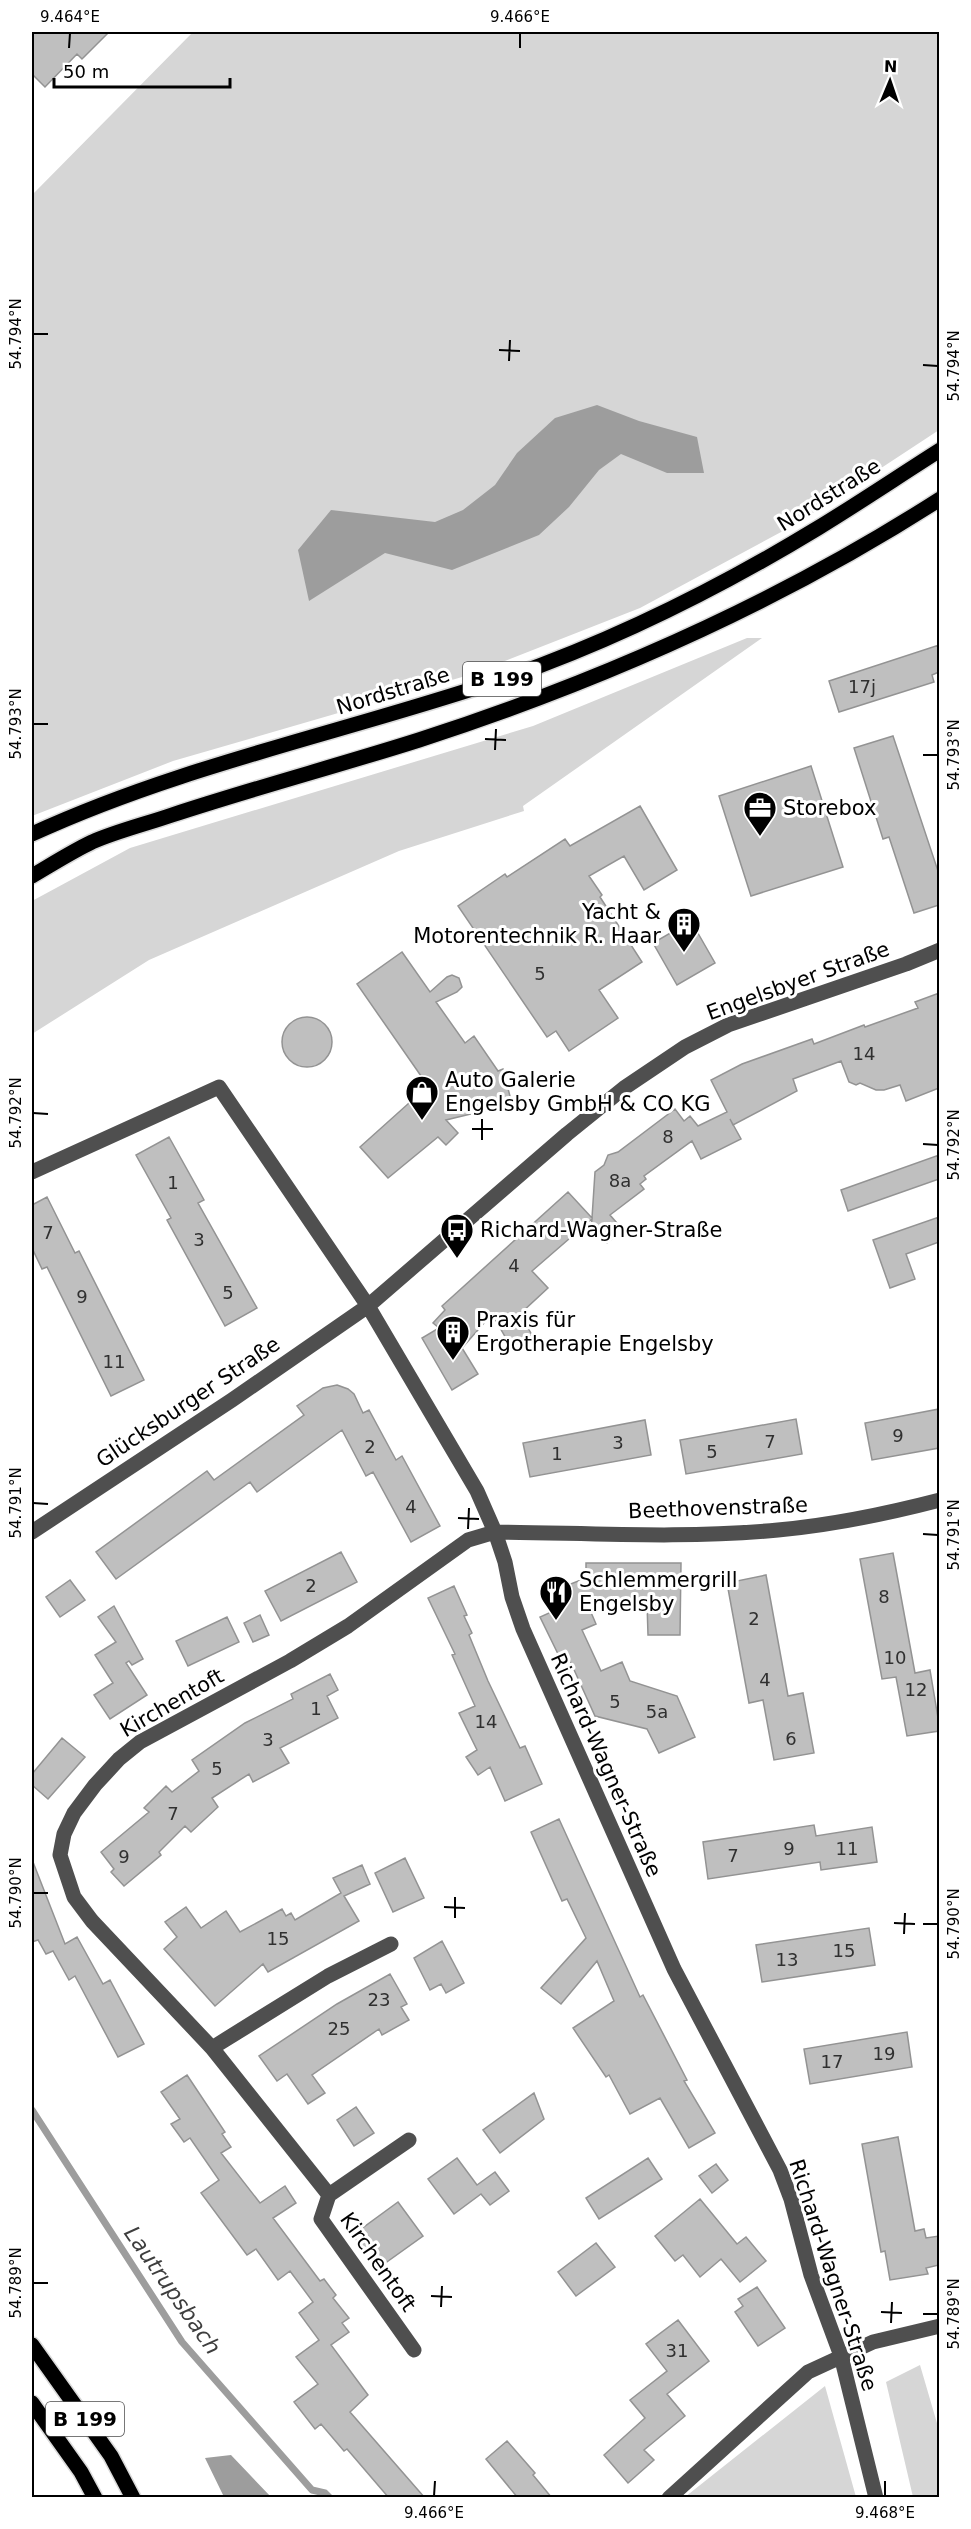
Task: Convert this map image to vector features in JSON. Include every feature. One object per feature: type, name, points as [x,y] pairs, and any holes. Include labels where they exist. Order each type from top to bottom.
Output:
[{"type":"main road","name":"Nordstraße","points":[[32,834],[69,817],[231,761],[511,676],[619,633],[718,585],[808,534],[939,450]]},
{"type":"main road","name":"B 199","points":[[32,876],[93,842],[241,792],[417,740],[492,715],[633,661],[736,614],[888,533],[939,499]]},
{"type":"main road","name":"B 199","points":[[32,2345],[111,2456],[134,2498]]},
{"type":"main road","name":"B 199","points":[[32,2403],[81,2472],[95,2498]]},
{"type":"street","name":"Engelsbyer Straße","points":[[368,1306],[567,1134],[624,1088],[685,1047],[729,1025],[906,964],[939,950]]},
{"type":"street","name":"Richard-Wagner-Straße","points":[[32,1172],[219,1087],[368,1306],[477,1491],[505,1562],[512,1597],[523,1629],[670,1960],[780,2170],[791,2199],[810,2275],[841,2356],[876,2498]]},
{"type":"street","name":"Glücksburger Straße","points":[[32,1532],[232,1400],[368,1306]]},
{"type":"street","name":"Beethovenstraße","points":[[495,1533],[697,1534],[777,1530],[846,1521],[939,1500]]},
{"type":"street","name":"Kirchentoft","points":[[329,2195],[212,2048],[92,1921],[74,1897],[60,1855],[64,1833],[95,1785],[119,1759],[140,1742],[290,1661],[348,1626],[468,1540],[495,1533]]},
{"type":"street","points":[[212,2048],[328,1976],[391,1944]]},
{"type":"street","name":"Kirchentoft","points":[[409,2140],[329,2195],[321,2219],[414,2350]]},
{"type":"street","points":[[669,2498],[808,2372],[873,2342],[939,2326]]},
{"type":"shaded area","points":[[193,32],[939,32],[939,430],[796,524],[640,608],[469,675],[173,761],[32,816],[32,195]]},
{"type":"shaded area","points":[[597,405],[639,421],[697,437],[704,473],[667,473],[621,454],[599,470],[569,507],[539,535],[452,570],[385,553],[309,601],[298,550],[331,510],[435,522],[463,510],[495,485],[517,453],[555,418]]},
{"type":"shaded area","points":[[747,638],[762,638],[523,806],[524,811],[399,851],[149,960],[32,1034],[32,901],[130,848],[533,726]]},
{"type":"shaded area","points":[[920,2365],[939,2430],[939,2497],[913,2497],[886,2382]]},
{"type":"shaded area","points":[[825,2386],[856,2497],[685,2497]]},
{"type":"shaded area","points":[[231,2455],[271,2497],[224,2497],[205,2458]]},
{"type":"building","points":[[32,32],[109,32],[82,59],[77,54],[45,87],[32,74]]},
{"type":"building","points":[[939,645],[939,672],[932,675],[934,682],[839,712],[829,681]]},
{"type":"building","points":[[893,736],[939,874],[939,905],[914,913],[889,837],[883,839],[854,748]]},
{"type":"building","points":[[811,766],[843,867],[751,896],[719,796]]},
{"type":"building","points":[[640,806],[677,870],[644,890],[624,856],[589,876],[642,962],[599,990],[618,1018],[569,1051],[556,1031],[547,1037],[458,906],[505,874],[507,877],[565,839],[570,846]]},
{"type":"building","name":"Yacht & Motorentechnik R. Haar","points":[[691,921],[715,963],[677,985],[653,943]]},
{"type":"building","points":[[402,952],[430,992],[447,977],[452,975],[459,978],[462,987],[457,992],[436,1002],[465,1043],[474,1036],[498,1071],[503,1069],[512,1104],[446,1120],[458,1133],[446,1145],[438,1137],[388,1178],[360,1147],[428,1086],[357,984]]},
{"type":"building","points":[[939,993],[939,1088],[906,1101],[900,1085],[876,1090],[860,1083],[856,1085],[849,1082],[841,1061],[793,1079],[797,1091],[733,1125],[741,1139],[701,1159],[692,1141],[644,1176],[646,1179],[640,1184],[644,1189],[610,1215],[623,1230],[607,1243],[594,1227],[591,1230],[592,1219],[532,1271],[548,1288],[520,1314],[532,1335],[511,1347],[492,1314],[462,1348],[478,1374],[452,1390],[422,1338],[439,1328],[433,1323],[445,1310],[442,1306],[568,1192],[592,1218],[595,1172],[604,1165],[608,1155],[618,1152],[675,1109],[684,1121],[690,1116],[698,1126],[727,1112],[711,1080],[742,1064],[812,1039],[814,1044],[918,1008],[915,1002]]},
{"type":"building","points":[[307,1017],[325,1024],[332,1042],[325,1060],[307,1067],[289,1060],[282,1042],[289,1024]]},
{"type":"building","points":[[169,1137],[204,1200],[198,1203],[257,1308],[225,1326],[167,1220],[171,1218],[136,1155]]},
{"type":"building","points":[[939,1155],[939,1179],[848,1211],[841,1190]]},
{"type":"building","points":[[47,1197],[75,1253],[79,1251],[144,1380],[111,1396],[47,1267],[42,1269],[32,1248],[32,1205]]},
{"type":"building","points":[[939,1217],[939,1242],[906,1254],[915,1279],[890,1288],[873,1240]]},
{"type":"building","points":[[337,1385],[354,1394],[363,1413],[369,1410],[396,1460],[402,1456],[440,1526],[411,1542],[373,1472],[366,1476],[342,1430],[257,1492],[250,1482],[116,1579],[96,1552],[207,1471],[214,1480],[304,1415],[297,1406],[323,1388]]},
{"type":"building","points":[[939,1409],[939,1448],[872,1460],[865,1423]]},
{"type":"building","points":[[796,1419],[802,1454],[686,1474],[680,1440]]},
{"type":"building","points":[[645,1420],[651,1455],[530,1477],[523,1443]]},
{"type":"building","points":[[341,1552],[357,1582],[281,1621],[265,1591]]},
{"type":"building","points":[[893,1553],[915,1673],[930,1670],[939,1731],[907,1736],[896,1677],[882,1679],[860,1559]]},
{"type":"building","points":[[586,1563],[681,1563],[680,1635],[648,1635],[647,1603],[587,1603],[596,1624],[582,1630],[601,1671],[622,1662],[630,1681],[677,1696],[695,1737],[659,1753],[647,1729],[595,1716],[566,1652],[559,1656],[540,1617],[558,1609],[558,1589],[586,1578]]},
{"type":"building","points":[[766,1575],[788,1696],[803,1693],[814,1753],[774,1760],[763,1700],[749,1703],[727,1583]]},
{"type":"building","points":[[70,1580],[85,1600],[60,1617],[46,1597]]},
{"type":"building","points":[[454,1586],[467,1615],[464,1616],[472,1633],[469,1635],[488,1681],[520,1748],[525,1746],[542,1784],[505,1801],[490,1767],[478,1775],[466,1757],[477,1750],[459,1713],[475,1706],[452,1655],[455,1654],[428,1598]]},
{"type":"building","points":[[114,1606],[143,1659],[132,1665],[129,1661],[126,1663],[147,1695],[110,1719],[94,1695],[113,1683],[95,1655],[116,1642],[98,1617]]},
{"type":"building","points":[[260,1615],[269,1635],[253,1642],[244,1623]]},
{"type":"building","points":[[227,1617],[239,1642],[188,1666],[176,1641]]},
{"type":"building","points":[[330,1674],[338,1690],[327,1696],[338,1718],[280,1748],[289,1763],[253,1782],[249,1774],[212,1798],[218,1807],[191,1832],[185,1826],[159,1852],[161,1855],[124,1886],[111,1872],[114,1869],[101,1852],[149,1812],[144,1808],[166,1786],[172,1792],[199,1771],[192,1760],[245,1723],[293,1699],[291,1694]]},
{"type":"building","points":[[62,1738],[85,1757],[48,1799],[32,1785],[32,1774]]},
{"type":"building","points":[[559,1819],[640,1997],[643,1995],[687,2080],[684,2081],[715,2133],[689,2148],[660,2098],[630,2114],[609,2075],[606,2077],[573,2028],[614,2001],[597,1961],[561,2004],[541,1988],[586,1938],[567,1899],[562,1901],[531,1832]]},
{"type":"building","points":[[814,1825],[816,1836],[872,1827],[877,1862],[821,1870],[820,1862],[708,1879],[703,1842]]},
{"type":"building","points":[[405,1858],[424,1898],[393,1912],[375,1873]]},
{"type":"building","points":[[33,1862],[65,1944],[77,1937],[103,1984],[110,1980],[144,2044],[118,2057],[75,1976],[69,1980],[53,1951],[46,1954],[38,1940],[32,1942]]},
{"type":"building","points":[[362,1865],[370,1884],[344,1896],[359,1921],[268,1972],[263,1964],[215,2006],[164,1949],[177,1937],[165,1922],[186,1907],[201,1928],[226,1911],[240,1932],[282,1909],[286,1916],[291,1913],[295,1920],[341,1893],[333,1878]]},
{"type":"building","points":[[869,1928],[875,1965],[762,1982],[756,1945]]},
{"type":"building","points":[[442,1941],[464,1983],[446,1993],[441,1984],[430,1990],[414,1958]]},
{"type":"building","points":[[390,1974],[407,2004],[401,2007],[409,2020],[382,2035],[379,2029],[312,2075],[325,2093],[308,2104],[287,2074],[277,2081],[259,2056],[337,2004]]},
{"type":"building","points":[[907,2032],[912,2067],[810,2084],[804,2049]]},
{"type":"building","points":[[187,2075],[225,2132],[222,2134],[231,2147],[221,2153],[260,2203],[285,2186],[296,2203],[273,2218],[320,2281],[324,2279],[336,2295],[333,2298],[349,2318],[342,2323],[349,2332],[331,2345],[368,2395],[350,2412],[425,2498],[389,2498],[347,2449],[344,2451],[321,2424],[315,2429],[294,2402],[318,2384],[296,2357],[319,2340],[299,2313],[313,2302],[290,2271],[278,2280],[256,2249],[247,2255],[201,2193],[219,2180],[190,2138],[184,2142],[171,2124],[180,2119],[161,2092]]},
{"type":"building","points":[[534,2093],[544,2119],[500,2153],[483,2130]]},
{"type":"building","points":[[356,2107],[374,2133],[354,2146],[337,2120]]},
{"type":"building","points":[[898,2137],[915,2231],[924,2229],[926,2238],[939,2236],[939,2265],[926,2268],[928,2274],[890,2280],[885,2251],[881,2252],[862,2144]]},
{"type":"building","points":[[457,2158],[477,2185],[495,2172],[509,2191],[490,2205],[481,2194],[454,2214],[428,2179]]},
{"type":"building","points":[[648,2158],[662,2179],[599,2219],[586,2198]]},
{"type":"building","points":[[716,2164],[728,2180],[712,2193],[699,2176]]},
{"type":"building","points":[[700,2199],[737,2244],[746,2237],[766,2261],[740,2282],[721,2259],[700,2277],[683,2255],[675,2261],[655,2236]]},
{"type":"building","points":[[398,2202],[423,2236],[377,2269],[353,2235]]},
{"type":"building","points":[[596,2243],[615,2267],[576,2296],[558,2272]]},
{"type":"building","points":[[757,2287],[785,2328],[758,2346],[735,2312],[743,2306],[738,2299]]},
{"type":"building","points":[[678,2320],[709,2361],[667,2394],[685,2416],[644,2450],[654,2460],[628,2483],[604,2455],[645,2418],[630,2400],[667,2371],[646,2344]]},
{"type":"building","points":[[507,2441],[535,2473],[533,2475],[552,2498],[518,2498],[486,2459]]},
{"type":"waterway","name":"Lautrupsbach","points":[[32,2110],[182,2342],[312,2490],[325,2493],[330,2498]]},
{"type":"place","name":"Storebox","points":[[760,837]]},
{"type":"place","name":"Yacht & Motorentechnik R. Haar","points":[[684,953]]},
{"type":"place","name":"Auto Galerie Engelsby GmbH & CO KG","points":[[422,1121]]},
{"type":"place","name":"Richard-Wagner-Straße","points":[[457,1259]]},
{"type":"place","name":"Praxis für Ergotherapie Engelsby","points":[[453,1361]]},
{"type":"place","name":"Schlemmergrill Engelsby","points":[[556,1621]]}]
